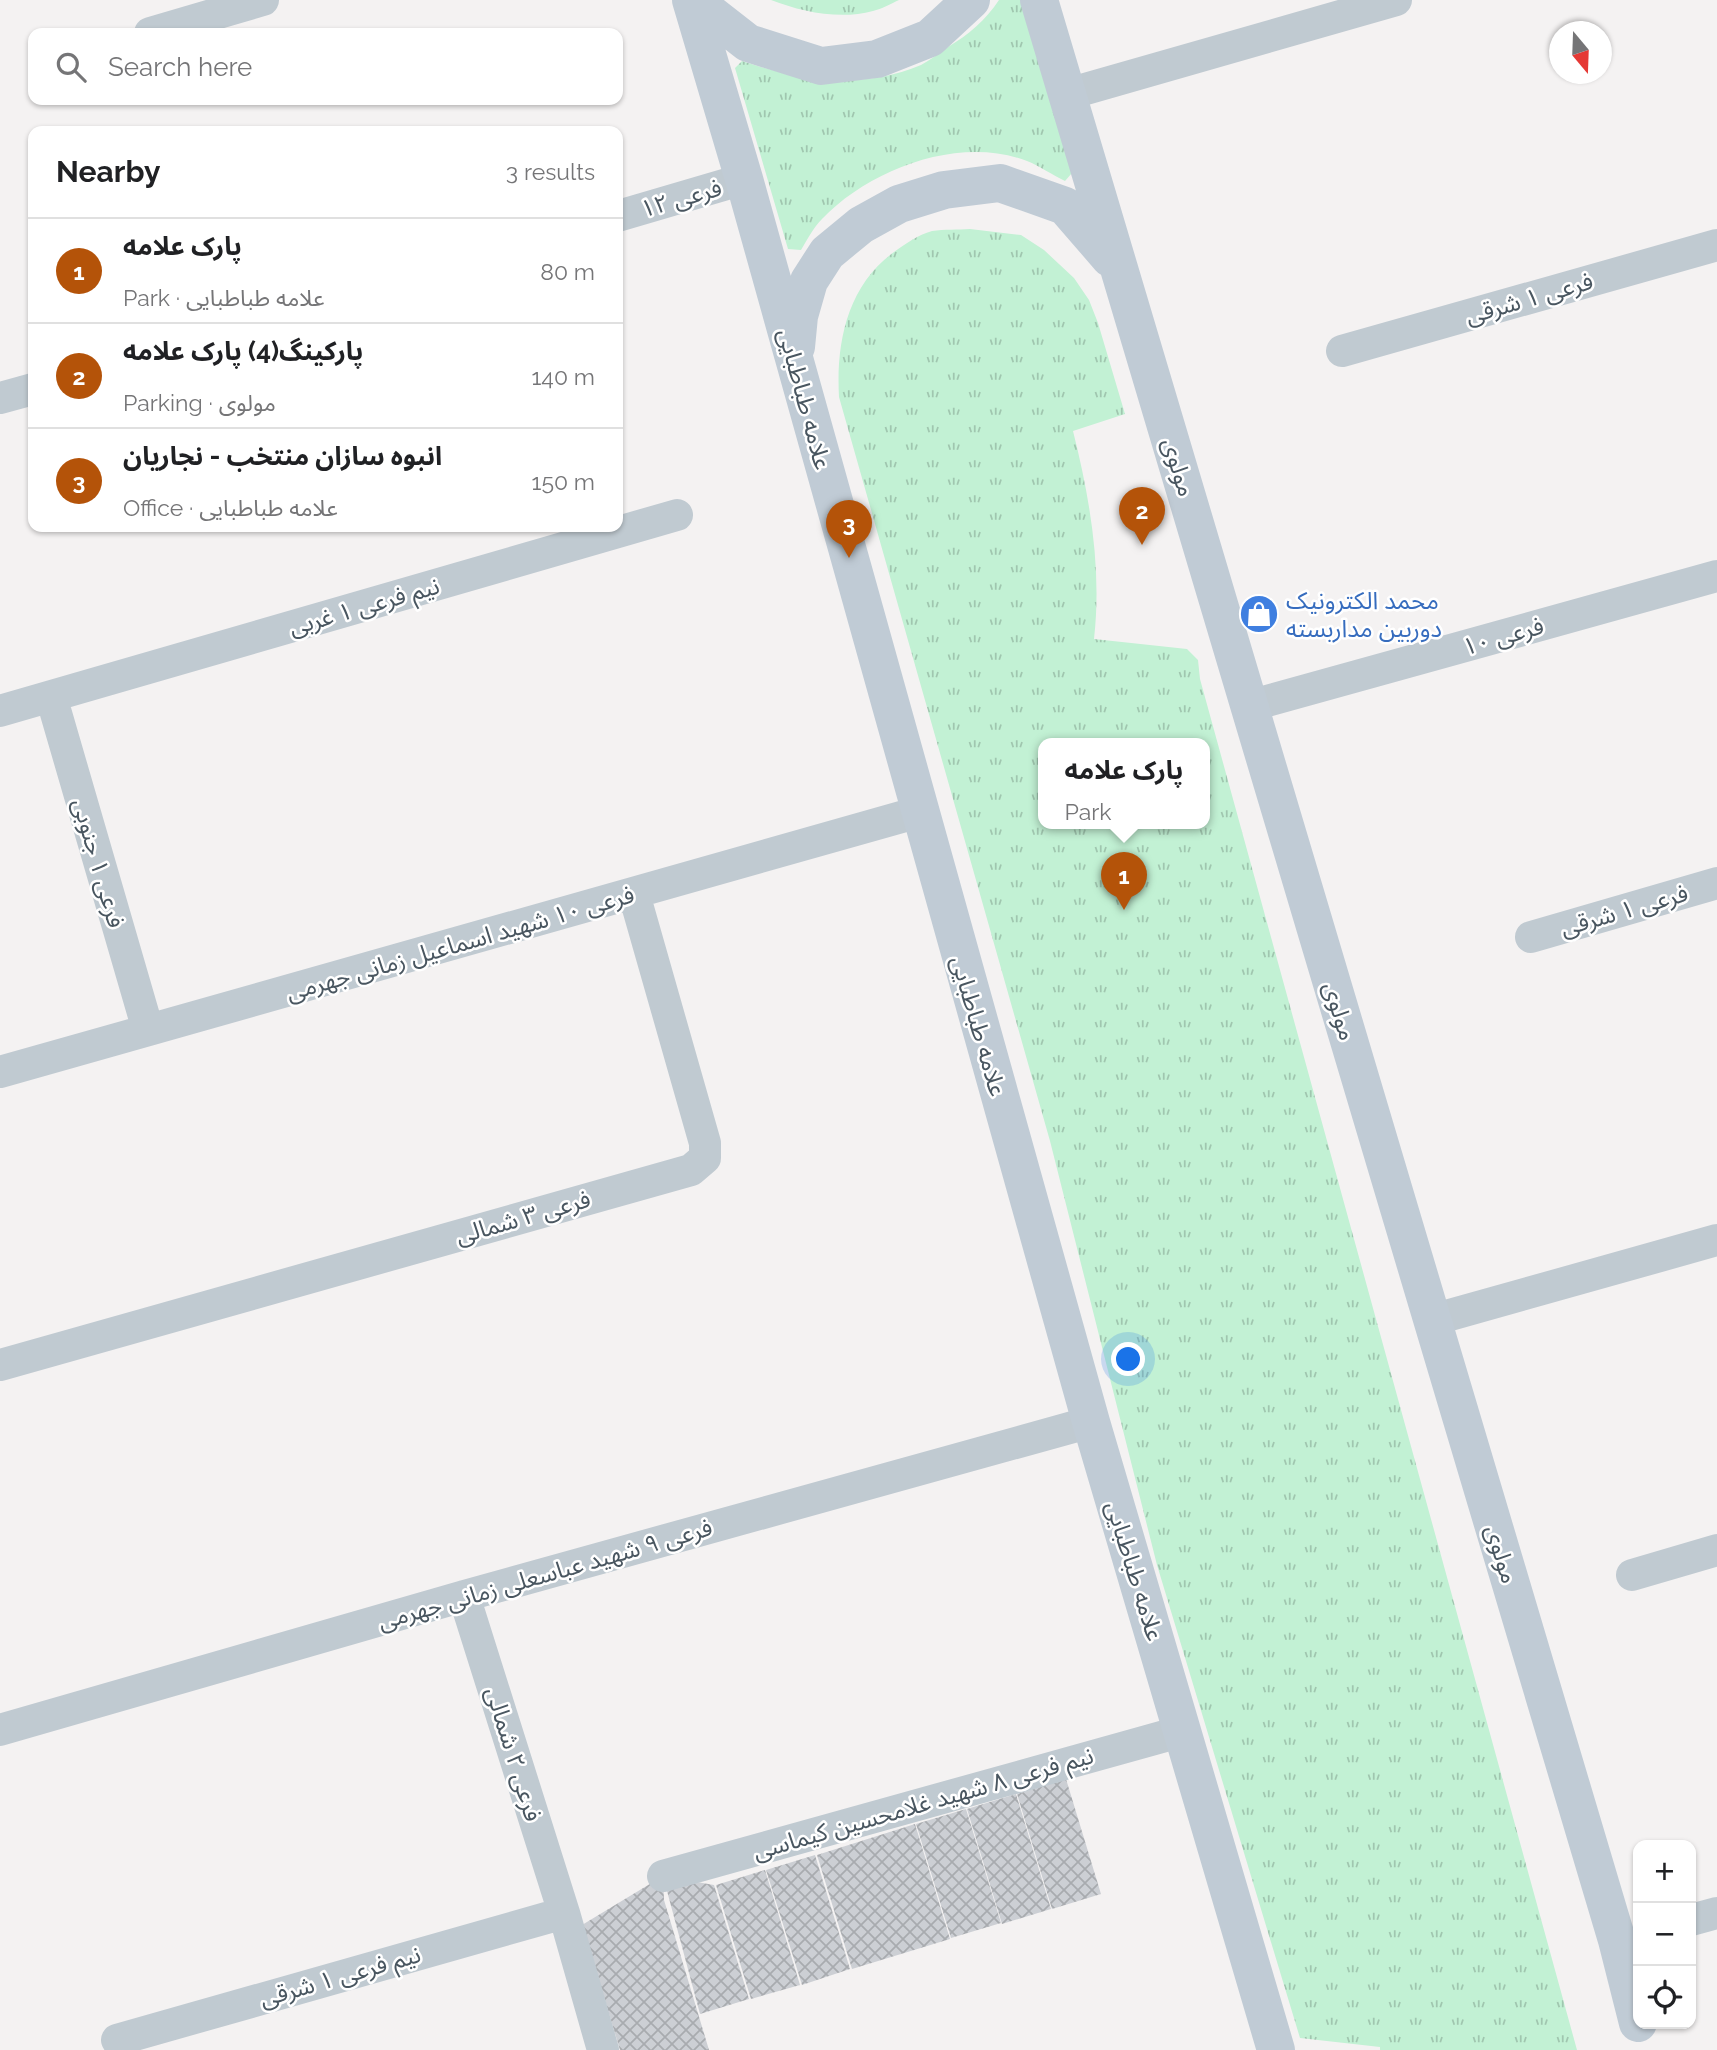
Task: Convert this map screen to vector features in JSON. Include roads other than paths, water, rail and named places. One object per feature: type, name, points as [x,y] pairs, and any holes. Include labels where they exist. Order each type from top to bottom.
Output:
[{"type":"street","points":[[167,28],[263,0]]},
{"type":"street","points":[[692,0],[748,43],[821,66],[877,59],[930,38],[971,0]]},
{"type":"street","name":"علامه طباطبایی","points":[[692,0],[1091,1423],[1183,1731],[1267,2048]]},
{"type":"street","name":"مولوی","points":[[1040,0],[1432,1320],[1628,1938],[1633,1980]]},
{"type":"street","points":[[1068,94],[1396,0]]},
{"type":"street","name":"فرعی ۱۲","points":[[623,215],[744,179]]},
{"type":"street","points":[[795,361],[799,316],[809,281],[827,253],[870,219],[899,204],[944,190],[1000,183],[1065,206],[1119,267]]},
{"type":"street","name":"فرعی ۱ شرقی","points":[[1342,351],[1717,244]]},
{"type":"street","points":[[0,398],[28,390]]},
{"type":"street","name":"نیم فرعی ۱ غربی","points":[[623,531],[677,515]]},
{"type":"street","name":"نیم فرعی ۱ غربی","points":[[51,696],[618,532]]},
{"type":"street","name":"فرعی ۱۰","points":[[1250,706],[1717,576]]},
{"type":"street","points":[[0,711],[51,696]]},
{"type":"street","name":"فرعی ۱ جنوبی","points":[[51,696],[148,1030]]},
{"type":"street","name":"فرعی ۱۰ شهید اسماعیل زمانی جهرمی","points":[[0,1072],[919,812]]},
{"type":"street","name":"فرعی ۱ شرقی","points":[[1531,937],[1717,883]]},
{"type":"street","name":"فرعی ۳ شمالی","points":[[0,1365],[691,1170],[705,1157],[705,1143],[634,894]]},
{"type":"street","points":[[1432,1320],[1717,1240]]},
{"type":"street","name":"فرعی ۹ شهید عباسعلی زمانی جهرمی","points":[[0,1730],[464,1596],[1091,1423]]},
{"type":"street","points":[[1632,1575],[1717,1550]]},
{"type":"street","name":"فرعی ۲ شمالی","points":[[464,1596],[564,1913],[603,2050]]},
{"type":"street","name":"نیم فرعی ۸ شهید غلامحسین کیماسی","points":[[663,1875],[1183,1731]]},
{"type":"street","name":"نیم فرعی ۱ شرقی","points":[[117,2040],[564,1913]]},
{"type":"street","points":[[1696,1919],[1717,1913]]},
{"type":"street","name":"مولوی","points":[[1640,2029],[1645,2050]]},
{"type":"place","name":"پارکینگ(4) پارک علامه","points":[[1142,545]]},
{"type":"place","name":"انبوه سازان منتخب - نجاریان","points":[[849,558]]},
{"type":"place","name":"محمد الکترونیک دوربین مداربسته","points":[[1259,614]]},
{"type":"place","name":"پارک علامه","points":[[1124,910]]}]
